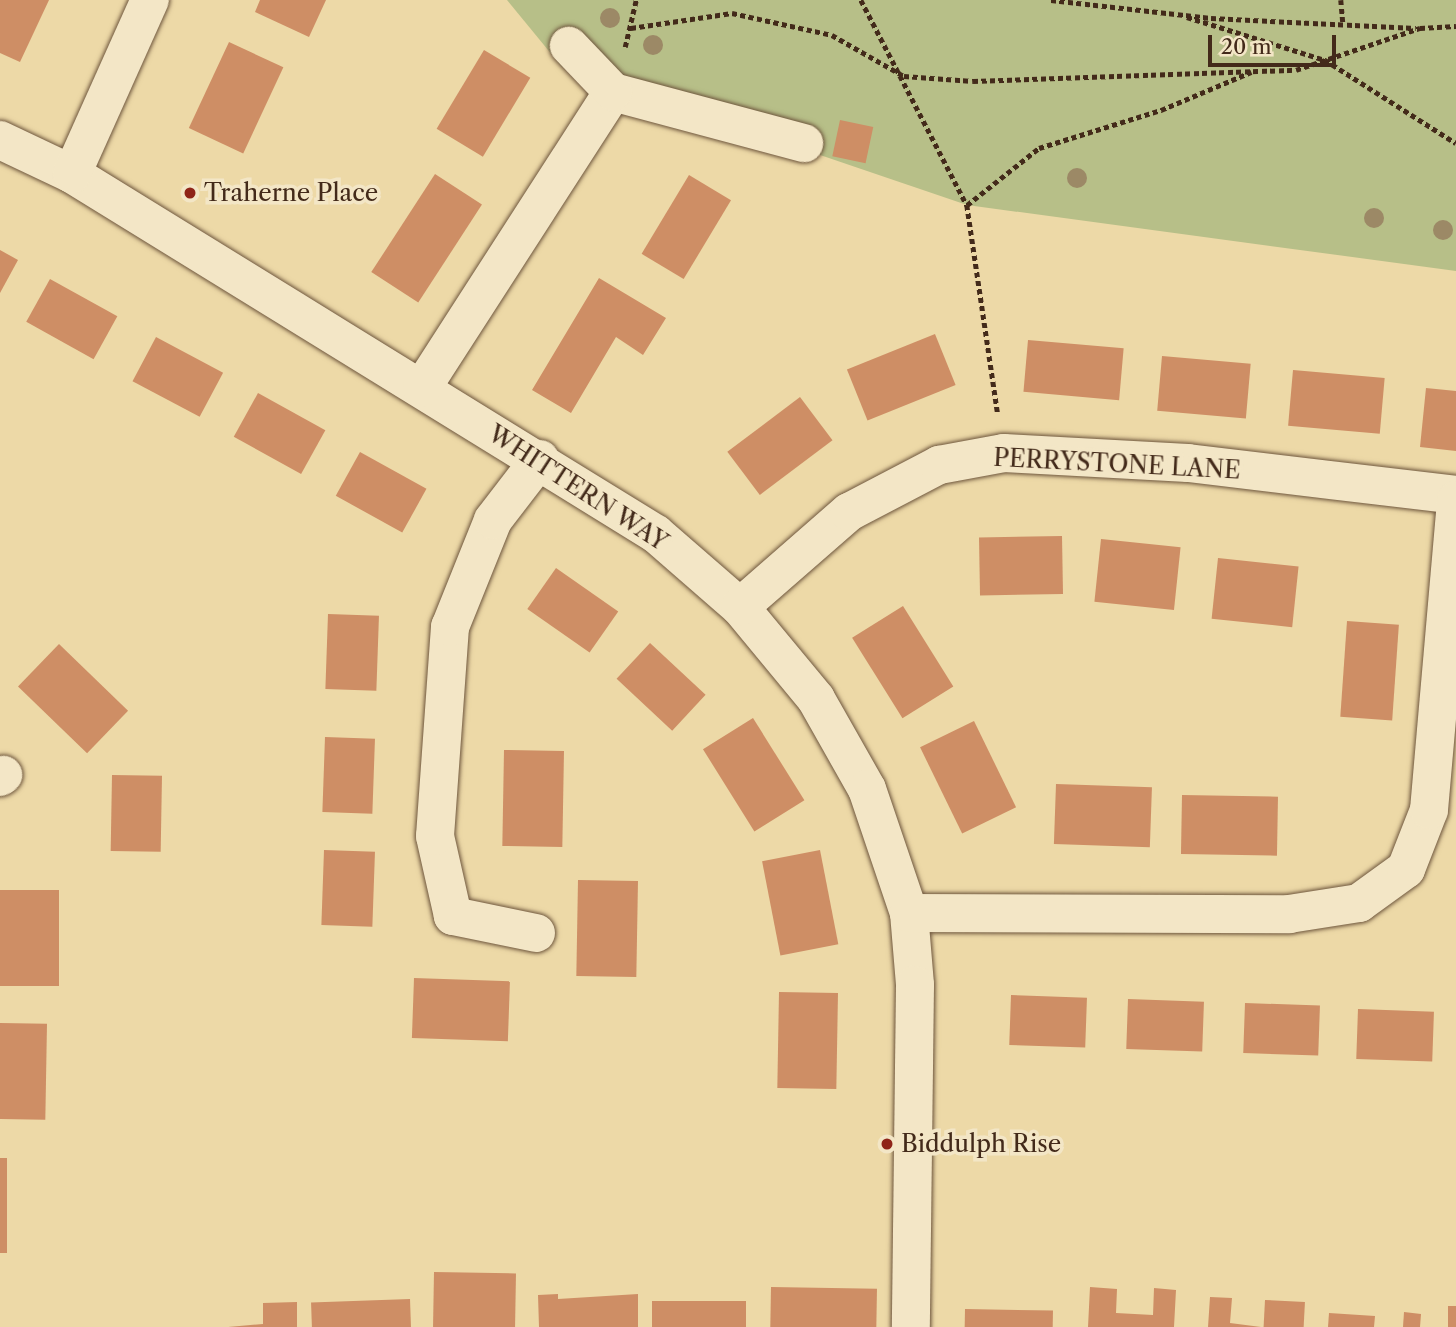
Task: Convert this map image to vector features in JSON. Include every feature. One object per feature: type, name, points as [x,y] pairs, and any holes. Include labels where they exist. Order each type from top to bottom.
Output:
[{"type":"street","points":[[72,174],[150,0]]},
{"type":"street","points":[[569,46],[614,92],[804,143]]},
{"type":"street","points":[[422,388],[614,92]]},
{"type":"street","name":"WHITTERN WAY","points":[[0,140],[72,174],[540,459],[656,534],[740,607],[816,699],[867,789],[909,913],[915,985],[911,1327]]},
{"type":"street","name":"PERRYSTONE LANE","points":[[740,607],[849,512],[939,465],[1004,453],[1188,463],[1456,498]]},
{"type":"street","points":[[536,933],[453,916],[436,836],[450,627],[493,520],[540,459]]},
{"type":"street","points":[[909,913],[1289,914],[1359,903],[1406,869],[1429,810],[1456,498]]},
{"type":"path","points":[[861,0],[904,76],[967,205],[1004,453]]},
{"type":"path","points":[[1051,0],[1176,14],[1420,28],[1456,26]]},
{"type":"path","points":[[1341,0],[1343,24]]},
{"type":"path","points":[[631,27],[732,13],[832,35],[904,76],[973,80],[1296,69],[1420,28]]},
{"type":"path","points":[[1176,14],[1325,60],[1456,143]]},
{"type":"path","points":[[967,205],[1039,148],[1161,110],[1256,70]]},
{"type":"green space","points":[[507,0],[1456,0],[1456,271],[967,205],[562,67]]},
{"type":"building","points":[[0,0],[49,0],[20,62],[0,53]]},
{"type":"building","points":[[260,0],[326,0],[309,37],[255,12]]},
{"type":"building","points":[[229,42],[283,67],[243,153],[189,128]]},
{"type":"building","points":[[484,50],[530,78],[483,157],[437,129]]},
{"type":"building","points":[[840,120],[873,127],[866,163],[832,156]]},
{"type":"building","points":[[435,174],[482,204],[418,303],[371,272]]},
{"type":"building","points":[[689,175],[731,200],[684,279],[642,254]]},
{"type":"building","points":[[0,250],[18,260],[0,293]]},
{"type":"building","points":[[599,278],[666,318],[643,355],[616,337],[571,413],[532,390]]},
{"type":"building","points":[[50,279],[117,316],[94,359],[26,322]]},
{"type":"building","points":[[935,334],[956,385],[868,421],[847,370]]},
{"type":"building","points":[[156,337],[223,373],[200,417],[133,381]]},
{"type":"building","points":[[1028,340],[1124,348],[1119,400],[1023,392]]},
{"type":"building","points":[[1162,356],[1251,364],[1246,419],[1157,411]]},
{"type":"building","points":[[1293,370],[1385,378],[1380,434],[1288,426]]},
{"type":"building","points":[[1426,388],[1456,391],[1456,451],[1420,447]]},
{"type":"building","points":[[258,393],[325,430],[301,474],[234,437]]},
{"type":"building","points":[[800,397],[832,440],[760,495],[727,452]]},
{"type":"building","points":[[360,452],[426,489],[402,533],[336,496]]},
{"type":"building","points":[[1062,536],[1063,594],[980,595],[979,537]]},
{"type":"building","points":[[1101,539],[1181,547],[1174,610],[1094,602]]},
{"type":"building","points":[[1218,558],[1299,566],[1292,627],[1212,619]]},
{"type":"building","points":[[556,568],[618,612],[590,653],[527,609]]},
{"type":"building","points":[[903,606],[953,687],[902,718],[852,638]]},
{"type":"building","points":[[328,614],[379,616],[376,691],[325,689]]},
{"type":"building","points":[[1347,621],[1399,625],[1392,720],[1340,717]]},
{"type":"building","points":[[650,643],[706,695],[672,731],[617,679]]},
{"type":"building","points":[[59,644],[128,711],[87,753],[18,686]]},
{"type":"building","points":[[753,718],[804,800],[754,832],[703,749]]},
{"type":"building","points":[[974,721],[1016,807],[962,834],[920,747]]},
{"type":"building","points":[[325,737],[375,739],[372,814],[322,812]]},
{"type":"building","points":[[504,750],[564,751],[562,847],[502,846]]},
{"type":"building","points":[[112,775],[162,776],[161,852],[111,851]]},
{"type":"building","points":[[1056,784],[1152,787],[1150,847],[1054,844]]},
{"type":"building","points":[[1182,795],[1278,797],[1277,856],[1181,854]]},
{"type":"building","points":[[324,850],[375,852],[372,927],[321,925]]},
{"type":"building","points":[[820,850],[838,944],[780,955],[762,861]]},
{"type":"building","points":[[578,880],[638,881],[636,977],[576,976]]},
{"type":"building","points":[[0,890],[59,890],[59,986],[0,986]]},
{"type":"building","points":[[414,978],[510,981],[508,1041],[412,1038]]},
{"type":"building","points":[[779,992],[838,993],[836,1089],[777,1088]]},
{"type":"building","points":[[1011,995],[1087,998],[1085,1048],[1009,1045]]},
{"type":"building","points":[[1128,999],[1204,1002],[1202,1052],[1126,1049]]},
{"type":"building","points":[[1245,1003],[1320,1006],[1318,1056],[1243,1053]]},
{"type":"building","points":[[1358,1009],[1434,1012],[1432,1062],[1356,1059]]},
{"type":"building","points":[[0,1023],[47,1024],[45,1120],[0,1119]]},
{"type":"building","points":[[0,1158],[7,1158],[7,1253],[0,1253]]},
{"type":"building","points":[[434,1272],[516,1273],[515,1327],[433,1327]]},
{"type":"building","points":[[771,1287],[877,1289],[876,1327],[770,1327]]},
{"type":"building","points":[[1090,1287],[1117,1289],[1116,1313],[1153,1315],[1154,1288],[1176,1290],[1174,1327],[1088,1327]]},
{"type":"building","points":[[558,1294],[558,1299],[638,1294],[638,1327],[539,1327],[538,1295]]},
{"type":"building","points":[[1210,1297],[1232,1298],[1230,1323],[1261,1327],[1208,1327]]},
{"type":"building","points":[[410,1299],[411,1327],[312,1327],[311,1302]]},
{"type":"building","points":[[1265,1300],[1305,1302],[1304,1327],[1264,1327]]},
{"type":"building","points":[[652,1301],[746,1301],[746,1327],[652,1327]]},
{"type":"building","points":[[297,1302],[297,1327],[228,1327],[263,1324],[263,1303]]},
{"type":"building","points":[[1448,1306],[1456,1306],[1456,1327],[1448,1327]]},
{"type":"building","points":[[965,1309],[1053,1311],[1053,1327],[965,1327]]},
{"type":"building","points":[[1404,1312],[1421,1314],[1420,1327],[1403,1327]]},
{"type":"building","points":[[1329,1313],[1375,1316],[1374,1327],[1328,1327]]},
{"type":"place","name":"Traherne Place","points":[[190,193]]},
{"type":"place","name":"Biddulph Rise","points":[[887,1144]]}]
